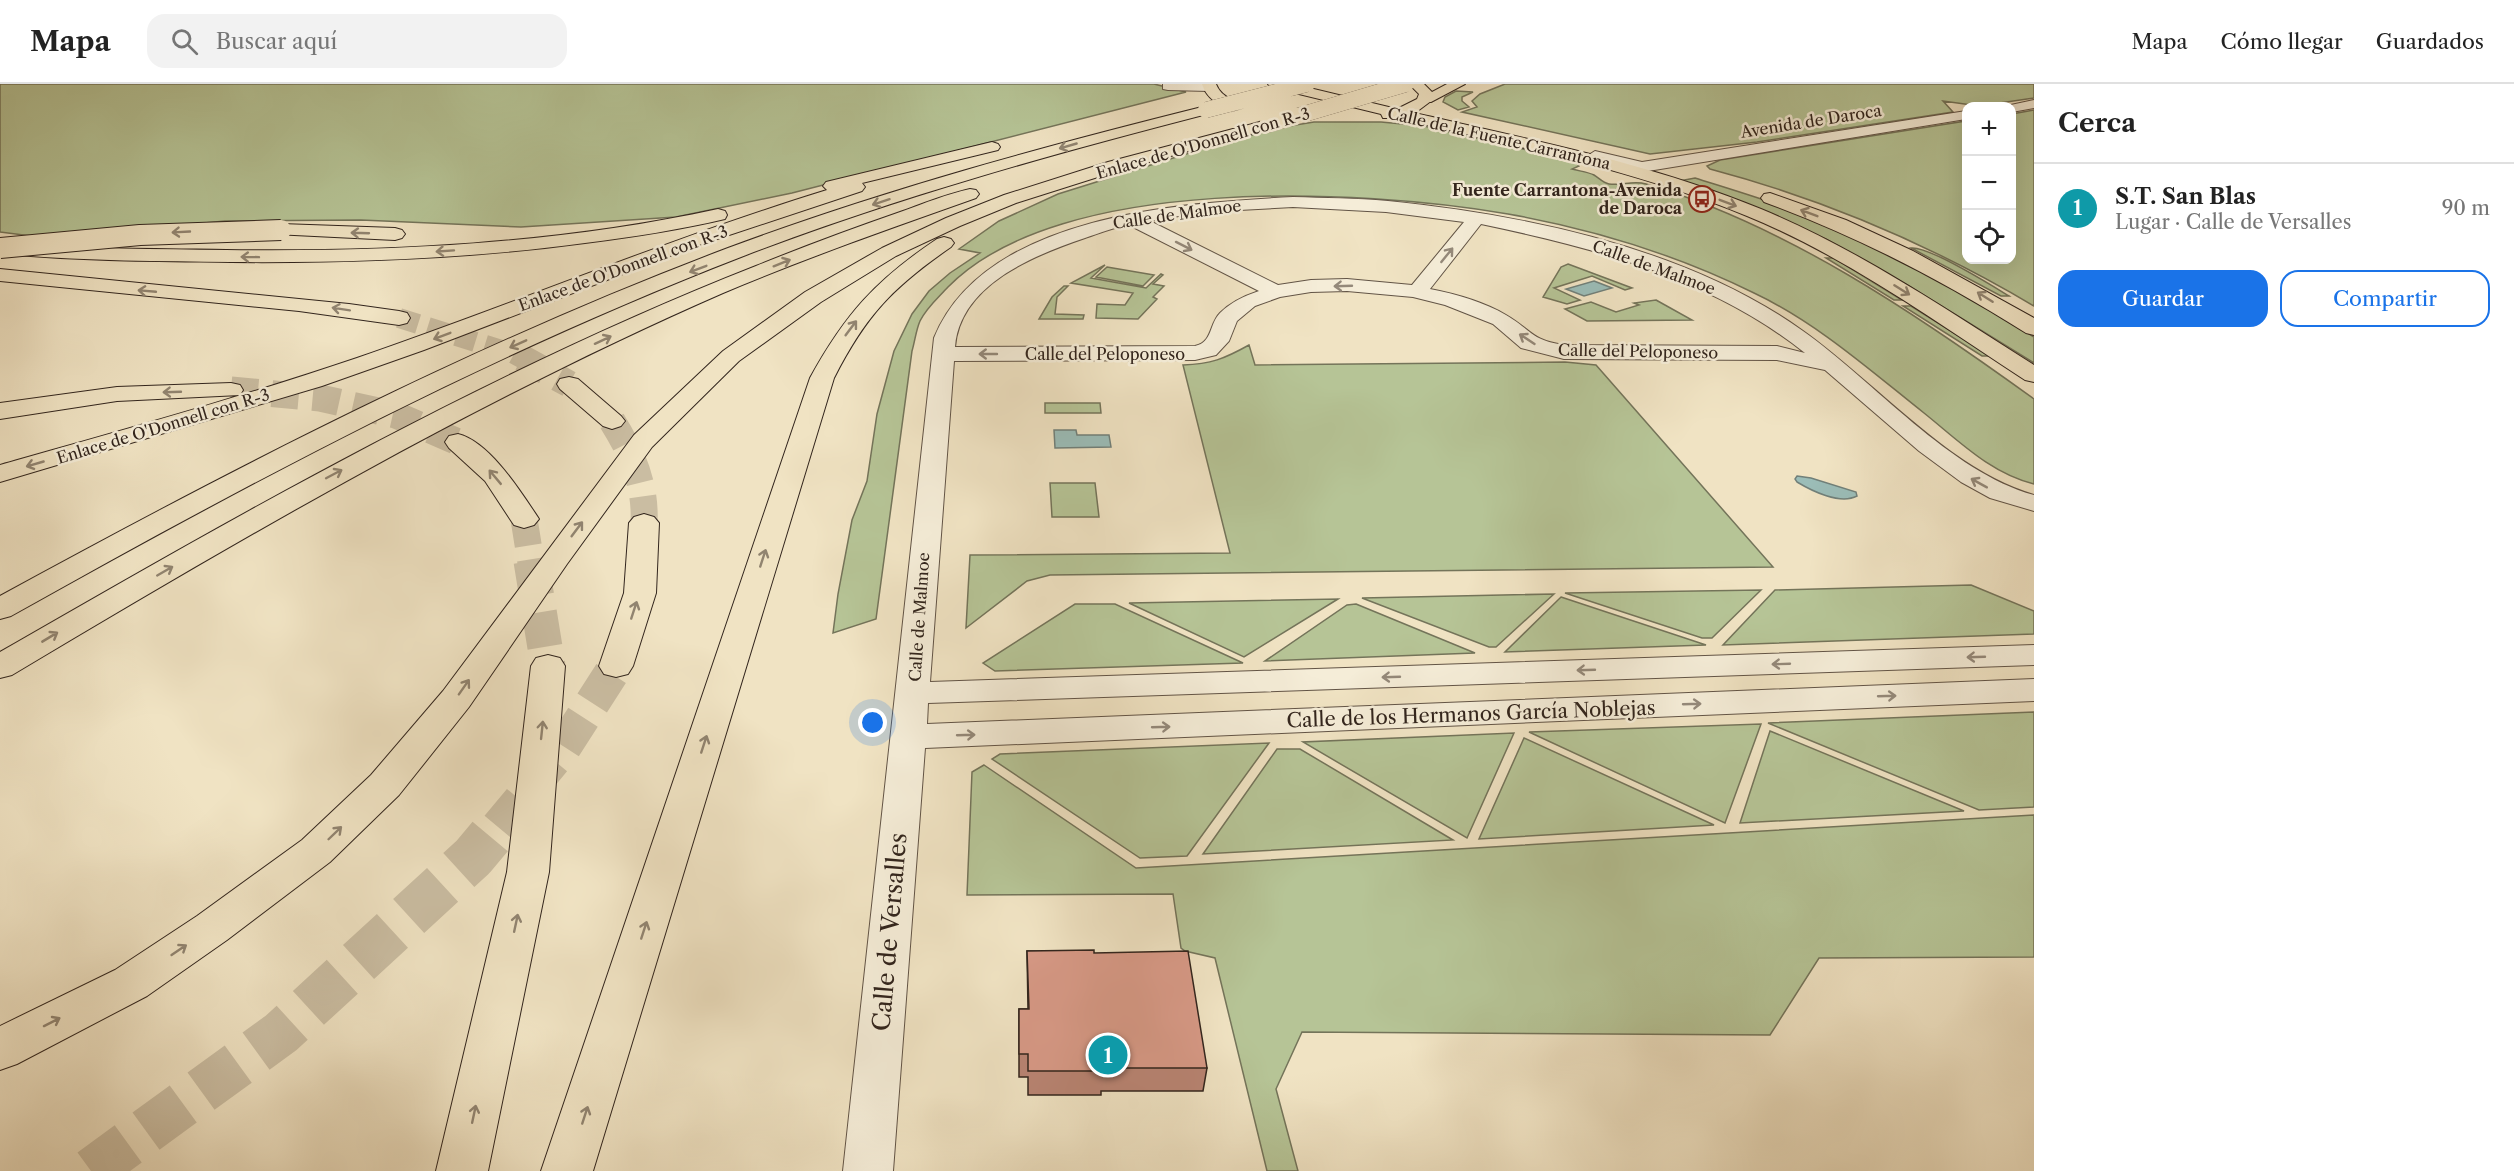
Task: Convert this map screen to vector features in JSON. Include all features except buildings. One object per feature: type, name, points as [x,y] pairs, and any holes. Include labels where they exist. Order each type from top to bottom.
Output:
[{"type":"main road","points":[[1119,117],[1252,84]]},
{"type":"main road","name":"Calle de la Fuente Carrantona","points":[[1275,84],[1397,113],[1662,165],[1758,194],[1852,229],[1917,260],[1976,291],[2034,328]]},
{"type":"main road","points":[[0,609],[268,464],[518,343],[694,270],[844,214],[981,170],[1308,84]]},
{"type":"main road","name":"Calle de la Fuente Carrantona","points":[[1308,84],[1420,103],[1510,135],[1633,170],[1755,213],[1863,266],[2034,375]]},
{"type":"main road","points":[[0,667],[332,475],[513,381],[652,317],[802,255],[942,203],[1130,146],[1362,84]]},
{"type":"main road","name":"Enlace de O'Donnell con R-3","points":[[567,1171],[822,378],[847,332],[898,276],[985,218],[1114,166],[1267,125],[1406,84]]},
{"type":"main road","points":[[1416,84],[1426,93],[1420,103]]},
{"type":"main road","points":[[1209,86],[1215,95],[1224,100],[1254,110],[1296,116],[1348,118],[1397,113],[1458,84]]},
{"type":"main road","name":"Enlace de O'Donnell con R-3","points":[[0,474],[250,401],[415,346],[760,217],[1003,145],[927,161],[752,206]]},
{"type":"main road","points":[[0,1048],[130,983],[212,928],[316,851],[385,785],[456,699],[643,441],[731,356],[813,297],[889,252],[1010,199],[1114,166]]},
{"type":"main road","points":[[0,248],[116,236],[195,231],[281,230],[432,235],[554,234],[623,228],[752,206]]},
{"type":"main road","points":[[0,248],[57,253],[188,256],[377,255],[491,248],[614,234],[690,221],[752,206]]},
{"type":"main road","points":[[0,242],[188,256]]},
{"type":"main road","points":[[0,275],[94,287],[317,305],[399,318]]},
{"type":"main road","points":[[569,384],[612,420]]},
{"type":"main road","points":[[0,411],[117,394],[231,390]]},
{"type":"main road","points":[[458,442],[496,476],[524,519]]},
{"type":"main road","points":[[616,666],[640,593],[644,524]]},
{"type":"main road","points":[[462,1171],[528,872],[548,666]]},
{"type":"street","points":[[1168,86],[1209,86]]},
{"type":"street","points":[[2016,107],[2034,104]]},
{"type":"street","name":"Avenida de Daroca","points":[[1662,165],[1962,116]]},
{"type":"street","name":"Calle de Malmoe","points":[[914,693],[923,561],[945,338],[950,321],[970,292],[1015,258],[1064,237],[1132,219],[1198,208],[1276,203],[1372,206],[1476,218],[1581,240],[1669,269],[1724,293],[1787,330],[1960,472],[1987,488],[2034,503]]},
{"type":"street","points":[[1418,291],[1476,218]]},
{"type":"street","points":[[1132,219],[1274,291]]},
{"type":"street","name":"Calle del Peloponeso","points":[[945,354],[1195,353],[1208,350],[1218,341],[1219,331],[1228,316],[1240,306],[1274,291],[1359,285],[1418,291],[1479,310],[1500,321],[1528,342],[1564,352],[1777,353],[1832,367]]},
{"type":"street","points":[[1777,353],[1790,348],[1791,337],[1787,330]]},
{"type":"street","name":"Calle de los Hermanos García Noblejas","points":[[914,693],[2034,655]]},
{"type":"street","name":"Calle de los Hermanos García Noblejas","points":[[908,737],[2034,690]]},
{"type":"street","name":"Calle de Versalles","points":[[868,1171],[914,693]]},
{"type":"green space","points":[[0,84],[1154,84],[1186,92],[792,193],[676,217],[521,227],[361,220],[225,221],[47,238],[0,232]]},
{"type":"green space","points":[[1505,84],[2034,84],[2034,98],[2006,102],[1962,104],[1943,101],[1953,112],[1757,142],[1650,154],[1462,112],[1477,107],[1472,101],[1480,94]]},
{"type":"green space","points":[[1456,91],[1473,92],[1462,97],[1462,101],[1469,107],[1458,110],[1443,102],[1445,97]]},
{"type":"green space","points":[[2034,110],[2034,306],[1957,264],[1876,226],[1794,195],[1710,169],[1707,166],[1720,160],[1962,122],[1962,264],[2016,264],[2016,113]]},
{"type":"green space","points":[[1314,122],[1381,122],[1424,126],[1575,161],[1579,166],[1572,169],[1592,174],[1607,183],[1646,184],[1698,201],[1799,247],[1897,305],[2034,399],[2034,484],[2003,472],[1976,455],[1863,364],[1799,318],[1725,279],[1634,245],[1571,227],[1508,214],[1446,205],[1374,199],[1296,196],[1215,198],[1136,207],[1062,224],[998,250],[948,287],[926,311],[920,321],[912,351],[876,619],[833,633],[852,520],[867,481],[877,414],[894,351],[912,314],[929,291],[950,273],[980,253],[959,249],[999,221],[1058,194],[1202,149],[1277,128]]},
{"type":"green space","points":[[1695,178],[1816,219],[1923,271],[2034,337],[2034,363],[1909,286],[1826,239],[1679,181]]},
{"type":"green space","points":[[1911,248],[1920,249],[1945,259],[2009,296],[2001,296]]},
{"type":"green space","points":[[1826,258],[1834,258],[1902,300],[1894,300]]},
{"type":"green space","points":[[1568,264],[1632,288],[1625,290],[1592,276],[1554,288],[1580,300],[1567,304],[1543,297],[1561,267]]},
{"type":"green space","points":[[1105,265],[1091,278],[1146,288],[1161,274],[1163,275],[1153,284],[1164,286],[1153,297],[1157,299],[1138,319],[1096,318],[1097,304],[1125,305],[1133,293],[1071,283]]},
{"type":"green space","points":[[1107,267],[1154,275],[1143,286],[1096,277]]},
{"type":"green space","points":[[1064,286],[1068,286],[1057,297],[1055,314],[1084,315],[1083,319],[1039,319],[1052,297]]},
{"type":"green space","points":[[1656,300],[1692,320],[1587,321],[1565,309],[1591,302],[1616,312],[1639,305],[1634,303]]},
{"type":"green space","points":[[1903,306],[1911,306],[1991,356],[1982,356]]},
{"type":"green space","points":[[1249,345],[1255,365],[1565,362],[1596,365],[1773,567],[1050,575],[1027,581],[966,628],[970,555],[1230,553],[1183,365],[1217,360]]},
{"type":"green space","points":[[1045,403],[1100,403],[1101,413],[1045,413]]},
{"type":"green space","points":[[1050,483],[1095,483],[1099,517],[1052,517]]},
{"type":"green space","points":[[1971,585],[2034,611],[2034,634],[1723,645],[1775,590]]},
{"type":"green space","points":[[1761,590],[1712,638],[1702,638],[1565,593]]},
{"type":"green space","points":[[1554,594],[1496,647],[1489,647],[1362,598]]},
{"type":"green space","points":[[1561,597],[1706,645],[1505,652]]},
{"type":"green space","points":[[1338,599],[1244,657],[1129,603]]},
{"type":"green space","points":[[1075,604],[1115,604],[1243,663],[995,671],[983,663]]},
{"type":"green space","points":[[1356,604],[1475,653],[1265,661],[1347,605]]},
{"type":"green space","points":[[2034,712],[2034,807],[1979,810],[1768,723]]},
{"type":"green space","points":[[1761,724],[1725,823],[1529,732]]},
{"type":"green space","points":[[1770,731],[1964,811],[1740,823]]},
{"type":"green space","points":[[1514,733],[1467,838],[1303,742]]},
{"type":"green space","points":[[1524,738],[1714,825],[1479,839]]},
{"type":"green space","points":[[1269,743],[1187,856],[1140,858],[992,759],[1000,754]]},
{"type":"green space","points":[[1277,749],[1300,749],[1453,840],[1203,854]]},
{"type":"green space","points":[[984,765],[1136,868],[2034,815],[2034,957],[1819,958],[1770,1035],[1302,1032],[1276,1089],[1298,1171],[1267,1171],[1215,958],[1181,948],[1173,894],[967,895],[972,772]]},
{"type":"water","points":[[1594,281],[1612,288],[1584,296],[1566,289]]},
{"type":"water","points":[[1054,430],[1076,430],[1077,435],[1109,435],[1111,447],[1055,448]]},
{"type":"water","points":[[1797,476],[1856,492],[1857,496],[1843,499],[1826,496],[1797,482],[1795,479]]},
{"type":"tunnel","points":[[399,318],[514,354],[525,360]]},
{"type":"tunnel","points":[[522,358],[569,384]]},
{"type":"tunnel","points":[[231,390],[320,398],[396,415],[458,442]]},
{"type":"tunnel","points":[[612,421],[626,445],[640,482],[644,523]]},
{"type":"tunnel","points":[[524,519],[531,563]]},
{"type":"tunnel","points":[[531,561],[548,666]]},
{"type":"tunnel","points":[[498,827],[562,750],[616,666]]},
{"type":"tunnel","points":[[91,1171],[281,1033],[473,857],[499,826]]},
{"type":"place","name":"Fuente Carrantona-Avenida de Daroca","points":[[1702,199]]},
{"type":"place","name":"S.T. San Blas","points":[[1108,1055]]}]
